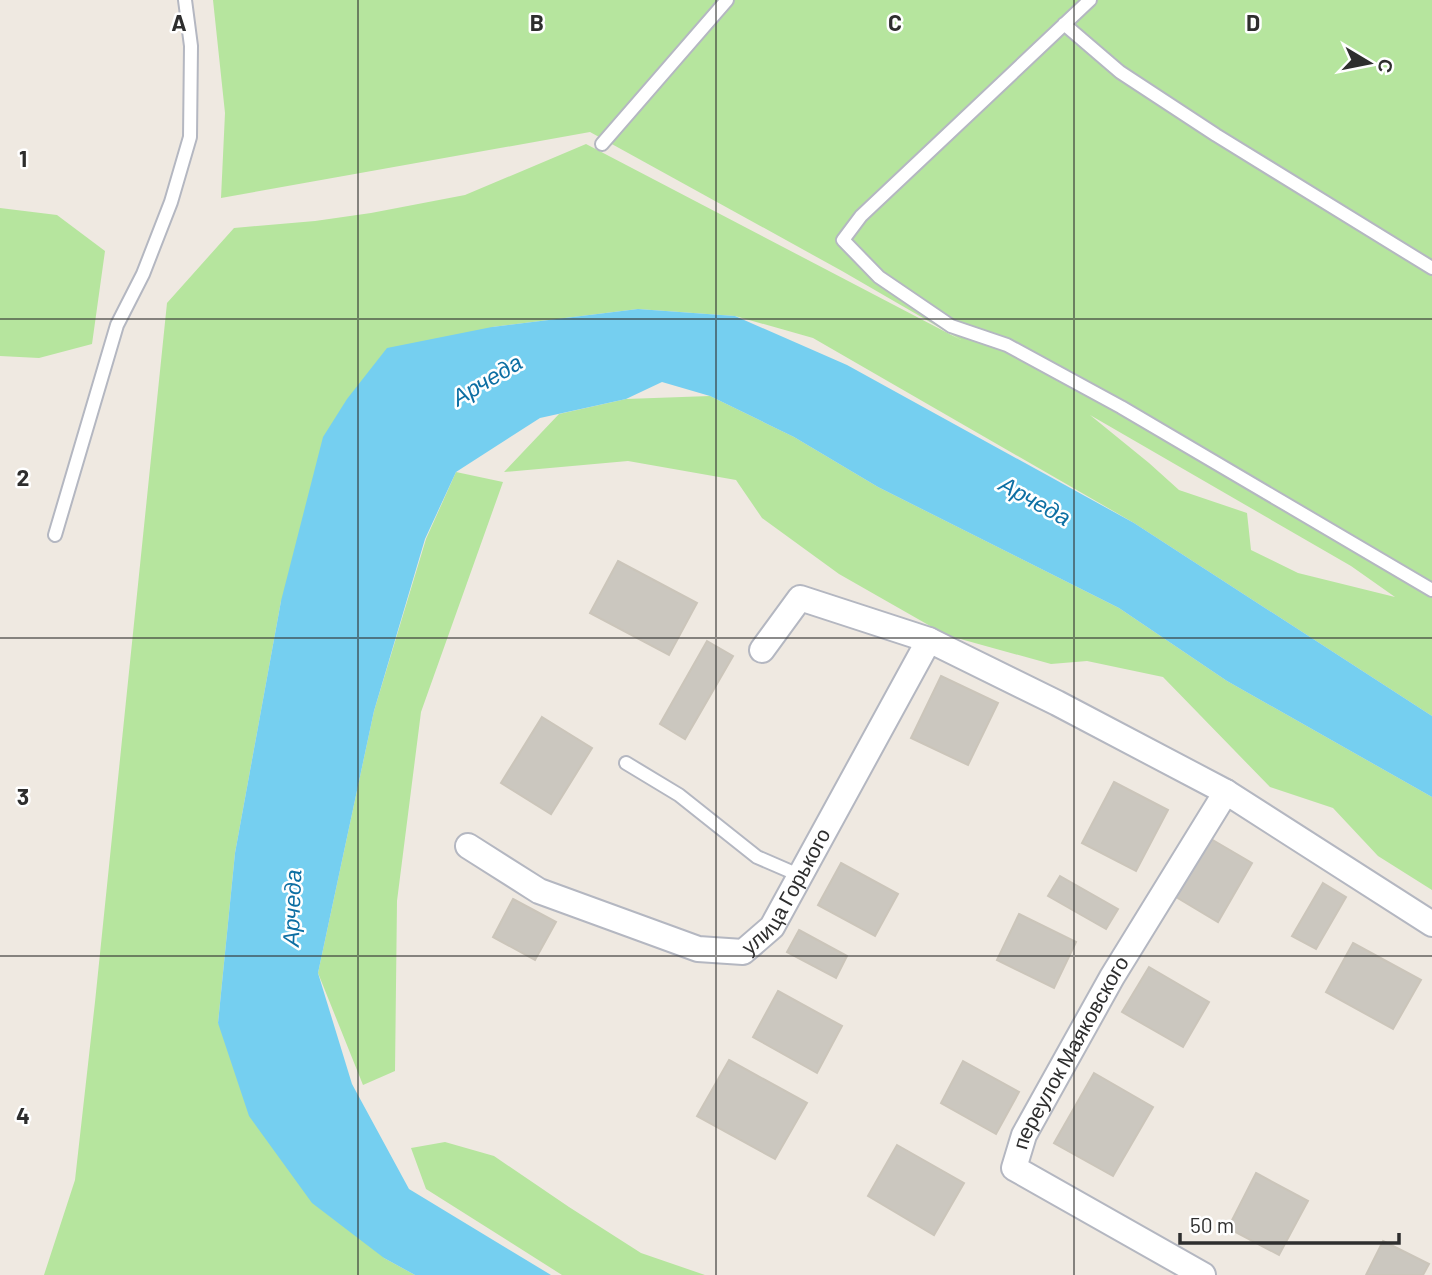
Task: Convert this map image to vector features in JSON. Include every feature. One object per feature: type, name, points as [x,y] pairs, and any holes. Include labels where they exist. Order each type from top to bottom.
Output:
[{"type":"street","points":[[762,650],[800,598],[929,640],[1057,703],[1226,792],[1432,924]]},
{"type":"street","name":"улица Горького","points":[[468,846],[539,891],[698,949],[743,951],[772,927],[929,640]]},
{"type":"street","name":"переулок Маяковского","points":[[1203,1275],[1014,1168],[1024,1135],[1098,1001],[1226,792]]},
{"type":"lane","points":[[55,535],[117,325],[143,274],[172,202],[190,136],[191,46],[185,0]]},
{"type":"lane","points":[[602,144],[727,0]]},
{"type":"lane","points":[[1090,0],[862,216],[843,240],[879,277],[951,326],[1007,345],[1121,407],[1432,590]]},
{"type":"lane","points":[[1064,24],[1120,72],[1216,135],[1432,268]]},
{"type":"lane","points":[[626,763],[679,794],[757,857],[801,876]]},
{"type":"green space","points":[[213,0],[1432,0],[1432,716],[1134,523],[813,338],[735,316],[638,309],[492,327],[281,601],[235,853],[218,1023],[384,1258],[415,1275],[44,1275],[75,1180],[167,303],[234,228],[371,213],[465,195],[586,144],[961,340],[590,132],[221,198],[225,113]],"holes":[[[1090,415],[1351,566],[1395,597],[1298,573],[1251,550],[1247,513],[1179,490]]]},
{"type":"green space","points":[[0,208],[57,215],[105,251],[92,344],[39,358],[0,356]]},
{"type":"green space","points":[[710,396],[794,437],[878,487],[1119,608],[1227,681],[1432,797],[1432,890],[1378,856],[1333,808],[1270,787],[1163,677],[1087,661],[1051,664],[946,635],[839,574],[762,518],[736,480],[628,461],[504,472],[559,414],[626,399]]},
{"type":"green space","points":[[456,472],[503,482],[421,712],[397,901],[395,1071],[363,1085],[318,973],[374,711],[426,539]]},
{"type":"green space","points":[[445,1142],[494,1156],[641,1253],[705,1275],[562,1275],[426,1189],[411,1148]]},
{"type":"water","name":"Арчеда","points":[[638,309],[735,316],[847,365],[1134,523],[1432,716],[1432,797],[1227,681],[1119,608],[878,487],[794,437],[710,396],[662,382],[626,399],[540,418],[456,472],[425,539],[374,711],[318,973],[352,1084],[409,1189],[551,1275],[415,1275],[384,1258],[312,1203],[249,1116],[218,1023],[235,853],[281,601],[323,437],[347,399],[387,348],[492,327]]},
{"type":"building","points":[[618,561],[697,603],[669,655],[590,613]]},
{"type":"building","points":[[707,641],[733,656],[685,739],[660,724]]},
{"type":"building","points":[[941,676],[998,703],[968,765],[911,738]]},
{"type":"building","points":[[542,717],[592,748],[551,814],[501,783]]},
{"type":"building","points":[[1114,782],[1168,810],[1136,871],[1082,843]]},
{"type":"building","points":[[1211,839],[1252,863],[1218,922],[1176,897]]},
{"type":"building","points":[[841,863],[898,894],[875,936],[818,905]]},
{"type":"building","points":[[1060,876],[1118,909],[1106,929],[1048,896]]},
{"type":"building","points":[[1323,883],[1346,897],[1316,949],[1292,936]]},
{"type":"building","points":[[513,899],[556,922],[535,960],[493,937]]},
{"type":"building","points":[[1019,914],[1076,942],[1054,988],[997,960]]},
{"type":"building","points":[[799,930],[847,956],[836,978],[787,952]]},
{"type":"building","points":[[1353,943],[1421,980],[1393,1029],[1326,992]]},
{"type":"building","points":[[1149,967],[1209,1002],[1183,1047],[1122,1012]]},
{"type":"building","points":[[778,991],[842,1026],[817,1073],[753,1037]]},
{"type":"building","points":[[729,1060],[807,1103],[775,1159],[697,1116]]},
{"type":"building","points":[[963,1061],[1019,1092],[996,1134],[941,1103]]},
{"type":"building","points":[[1094,1073],[1153,1107],[1113,1176],[1054,1143]]},
{"type":"building","points":[[897,1145],[964,1183],[934,1235],[868,1196]]},
{"type":"building","points":[[1256,1173],[1308,1201],[1279,1255],[1228,1228]]},
{"type":"building","points":[[1383,1241],[1429,1264],[1423,1275],[1366,1275]]}]
